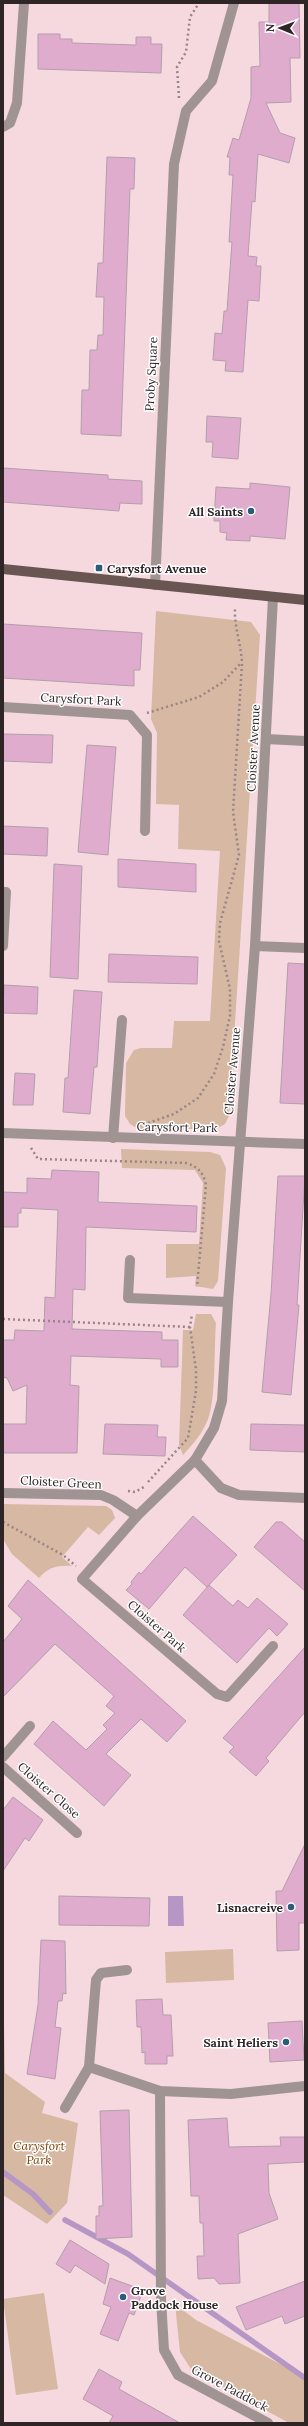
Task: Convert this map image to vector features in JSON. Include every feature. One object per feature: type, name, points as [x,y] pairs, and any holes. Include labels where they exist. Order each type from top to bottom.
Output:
[{"type":"main road","points":[[3,569],[305,600]]},
{"type":"street","points":[[3,127],[10,123],[17,103],[24,3]]},
{"type":"street","points":[[186,111],[212,81],[234,3]]},
{"type":"street","name":"Proby Square","points":[[155,585],[174,164],[186,111]]},
{"type":"street","name":"Cloister Avenue","points":[[136,1516],[195,1460],[214,1428],[222,1402],[239,1141],[256,946],[273,597]]},
{"type":"street","name":"Carysfort Park","points":[[3,707],[130,715],[136,722]]},
{"type":"street","points":[[136,722],[147,735],[145,832]]},
{"type":"street","points":[[266,739],[305,742]]},
{"type":"street","points":[[3,892],[6,892],[3,946]]},
{"type":"street","points":[[256,946],[305,948]]},
{"type":"street","points":[[114,1138],[122,1020]]},
{"type":"street","name":"Carysfort Park","points":[[3,1133],[305,1144]]},
{"type":"street","points":[[130,1260],[128,1298],[228,1302]]},
{"type":"street","points":[[195,1460],[221,1488],[239,1495],[305,1498]]},
{"type":"street","name":"Cloister Green","points":[[3,1493],[101,1495],[113,1500],[136,1516]]},
{"type":"street","points":[[86,1573],[136,1516]]},
{"type":"street","name":"Cloister Park","points":[[86,1573],[82,1578],[217,1694],[227,1697],[273,1646]]},
{"type":"street","name":"Cloister Close","points":[[3,1757],[30,1726]]},
{"type":"street","name":"Cloister Close","points":[[3,1768],[77,1833]]},
{"type":"street","points":[[65,2108],[89,2068],[96,1980],[101,1973],[127,1970]]},
{"type":"street","points":[[89,2068],[160,2091],[231,2094],[305,2086]]},
{"type":"street","name":"Grove Paddock","points":[[160,2091],[160,2189],[162,2253],[161,2299],[164,2350],[178,2375],[268,2423]]},
{"type":"path","points":[[186,111],[179,98],[177,67],[186,52],[190,17],[199,3]]},
{"type":"path","points":[[142,1124],[174,1114],[198,1098],[214,1074],[228,1024],[230,989],[219,941],[220,923],[239,855],[233,812],[242,663],[241,644],[234,623],[235,608]]},
{"type":"path","points":[[136,722],[150,712],[199,697],[223,682],[242,663]]},
{"type":"path","points":[[3,1319],[190,1327]]},
{"type":"path","points":[[3,1522],[63,1556],[86,1573]]},
{"type":"green space","points":[[156,611],[251,622],[260,635],[229,1116],[225,1124],[216,1129],[138,1129],[130,1124],[125,1116],[126,1063],[134,1050],[141,1048],[172,1048],[174,1021],[210,1021],[220,851],[178,849],[179,805],[156,804],[157,733],[151,719]]},
{"type":"green space","points":[[121,1149],[210,1152],[220,1155],[226,1168],[218,1281],[213,1289],[195,1286],[196,1276],[166,1278],[166,1244],[199,1244],[203,1183],[195,1170],[122,1168]]},
{"type":"green space","points":[[196,1314],[211,1314],[216,1323],[211,1410],[201,1434],[183,1455],[179,1445],[183,1330],[193,1330]]},
{"type":"green space","points":[[3,1504],[106,1506],[112,1510],[115,1518],[99,1535],[88,1527],[62,1557],[72,1566],[62,1566],[50,1569],[39,1578],[12,1554],[3,1539]]},
{"type":"green space","points":[[233,1949],[234,1980],[166,1983],[165,1952]]},
{"type":"green space","name":"Carysfort Park","points":[[3,1973],[5,2073],[45,2102],[42,2113],[78,2123],[67,2203],[47,2224],[3,2195]]},
{"type":"green space","points":[[44,2293],[58,2389],[16,2395],[3,2299]]},
{"type":"green space","points":[[175,2304],[196,2320],[305,2377],[305,2423],[289,2423],[191,2369],[180,2352]]},
{"type":"shaded area","points":[[168,1896],[183,1896],[184,1926],[168,1926]]},
{"type":"building","points":[[269,3],[299,3],[300,58],[290,58],[291,102],[266,103],[280,133],[295,138],[289,163],[258,154],[255,202],[252,201],[248,256],[257,257],[256,266],[261,266],[259,301],[248,300],[243,372],[225,371],[226,361],[213,360],[215,333],[222,334],[224,311],[227,311],[232,242],[229,242],[233,175],[229,175],[230,157],[227,157],[233,138],[239,140],[251,98],[251,67],[260,66],[259,22],[269,22]]},
{"type":"building","points":[[38,34],[60,34],[60,39],[72,39],[72,43],[136,45],[136,37],[151,37],[151,44],[162,44],[161,73],[38,69]]},
{"type":"building","points":[[107,157],[135,158],[134,189],[130,189],[121,436],[81,434],[82,390],[89,390],[90,350],[97,350],[98,335],[103,335],[104,297],[96,297],[98,263],[103,263]]},
{"type":"building","points":[[207,416],[241,418],[238,459],[212,457],[213,442],[206,442]]},
{"type":"building","points":[[3,468],[108,475],[108,479],[142,481],[142,504],[120,503],[119,511],[3,502]]},
{"type":"building","name":"All Saints","points":[[250,483],[290,487],[285,539],[250,536],[250,541],[226,540],[227,533],[220,532],[220,521],[214,521],[216,487],[250,489]]},
{"type":"building","points":[[3,624],[142,633],[140,670],[134,670],[134,686],[3,678]]},
{"type":"building","points":[[3,734],[53,735],[52,763],[3,761]]},
{"type":"building","points":[[87,745],[116,747],[108,855],[78,852]]},
{"type":"building","points":[[3,826],[48,828],[47,856],[3,854]]},
{"type":"building","points":[[118,859],[196,864],[196,892],[118,887]]},
{"type":"building","points":[[54,864],[82,866],[78,979],[50,977]]},
{"type":"building","points":[[109,954],[198,957],[197,984],[108,982]]},
{"type":"building","points":[[288,963],[305,964],[305,1104],[280,1103]]},
{"type":"building","points":[[4,985],[38,987],[37,1014],[3,1013]]},
{"type":"building","points":[[74,990],[102,992],[97,1067],[94,1067],[90,1114],[63,1112],[65,1078],[68,1078]]},
{"type":"building","points":[[15,1073],[35,1074],[33,1105],[13,1105]]},
{"type":"building","points":[[52,1170],[99,1172],[98,1202],[197,1206],[196,1232],[86,1227],[85,1290],[73,1289],[72,1329],[162,1332],[162,1340],[178,1340],[178,1367],[161,1367],[161,1359],[71,1356],[70,1385],[79,1386],[77,1453],[3,1453],[3,1424],[26,1424],[27,1385],[13,1391],[7,1378],[3,1377],[3,1340],[14,1340],[15,1330],[44,1331],[45,1297],[55,1298],[58,1210],[21,1208],[21,1213],[18,1213],[18,1227],[3,1227],[3,1192],[27,1193],[27,1178],[51,1179]]},
{"type":"building","points":[[278,1176],[305,1176],[297,1305],[299,1305],[291,1395],[262,1392],[271,1294]]},
{"type":"building","points":[[105,1424],[158,1425],[157,1437],[166,1437],[165,1456],[103,1454]]},
{"type":"building","points":[[251,1424],[305,1425],[305,1452],[250,1450]]},
{"type":"building","points":[[193,1516],[237,1555],[207,1587],[185,1567],[149,1609],[126,1590],[132,1584],[131,1582],[139,1572],[141,1574]]},
{"type":"building","points":[[276,1522],[282,1522],[305,1542],[305,1591],[254,1547]]},
{"type":"building","points":[[28,1580],[186,1721],[167,1742],[141,1719],[106,1754],[131,1775],[104,1806],[34,1744],[53,1721],[86,1750],[107,1729],[103,1725],[115,1713],[106,1706],[114,1696],[55,1644],[3,1697],[3,1642],[22,1619],[8,1606]]},
{"type":"building","points":[[209,1585],[233,1606],[238,1600],[248,1608],[257,1598],[288,1624],[277,1636],[269,1628],[237,1663],[183,1615]]},
{"type":"building","points":[[305,1647],[305,1712],[266,1758],[269,1761],[256,1776],[229,1752],[234,1747],[223,1738]]},
{"type":"building","points":[[13,1797],[43,1820],[29,1841],[25,1838],[3,1871],[3,1810]]},
{"type":"building","name":"Lisnacreive","points":[[305,1844],[305,1923],[299,1923],[299,1950],[277,1951],[276,1891],[282,1891]]},
{"type":"building","points":[[59,1896],[150,1898],[149,1926],[59,1925]]},
{"type":"building","points":[[41,1940],[65,1941],[66,1994],[63,1993],[62,2001],[58,2001],[55,2027],[61,2028],[55,2079],[27,2074],[38,2005]]},
{"type":"building","points":[[162,1999],[163,2015],[171,2015],[173,2056],[167,2056],[167,2064],[145,2064],[145,2052],[142,2053],[141,2027],[137,2027],[136,2000]]},
{"type":"building","name":"Saint Heliers","points":[[302,2021],[304,2060],[270,2062],[268,2023]]},
{"type":"building","points":[[129,2110],[132,2237],[96,2239],[96,2216],[99,2216],[99,2206],[103,2206],[100,2111]]},
{"type":"building","points":[[227,2118],[229,2147],[281,2146],[280,2137],[305,2137],[305,2162],[268,2164],[269,2193],[278,2219],[238,2234],[240,2283],[219,2284],[214,2278],[198,2279],[197,2256],[204,2256],[203,2223],[200,2223],[199,2196],[191,2196],[188,2120]]},
{"type":"building","points":[[70,2240],[109,2264],[105,2284],[75,2265],[70,2273],[56,2264]]},
{"type":"building","name":"Grove Paddock House","points":[[110,2278],[143,2290],[134,2315],[129,2313],[118,2341],[100,2334],[111,2307],[103,2304]]},
{"type":"building","points":[[305,2281],[305,2316],[285,2324],[282,2316],[246,2330],[236,2307]]},
{"type":"building","points":[[99,2369],[122,2382],[119,2389],[180,2423],[109,2423],[113,2416],[83,2399]]},
{"type":"waterway","points":[[3,2172],[33,2194],[50,2212]]},
{"type":"waterway","points":[[65,2220],[128,2254],[305,2378]]},
{"type":"place","name":"All Saints","points":[[251,511]]},
{"type":"place","name":"Carysfort Avenue","points":[[99,568]]},
{"type":"place","name":"Lisnacreive","points":[[291,1907]]},
{"type":"place","name":"Saint Heliers","points":[[286,2042]]},
{"type":"place","name":"Grove Paddock House","points":[[123,2297]]}]
